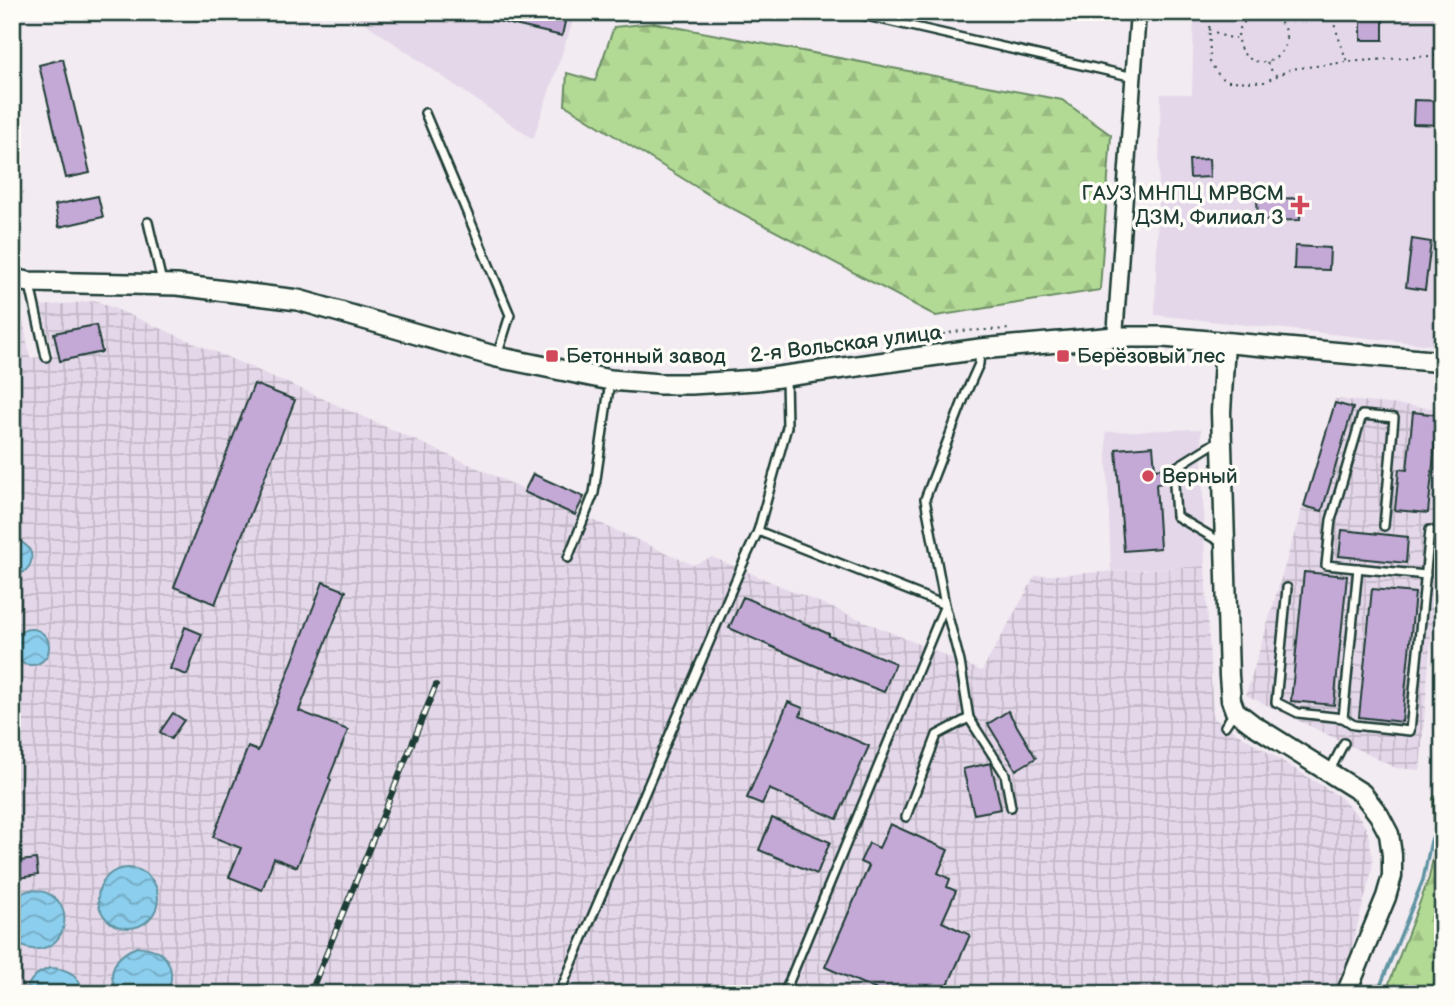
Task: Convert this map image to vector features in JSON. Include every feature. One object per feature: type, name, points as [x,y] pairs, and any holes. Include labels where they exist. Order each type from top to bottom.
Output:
[{"type":"main road","name":"2-я Вольская улица","points":[[21,280],[177,285],[298,300],[497,357],[610,380],[660,384],[786,376],[980,349],[1115,337],[1164,337],[1443,362]]},
{"type":"street","points":[[1115,337],[1138,12]]},
{"type":"street","points":[[1226,343],[1221,412],[1230,718],[1252,724],[1362,793],[1389,834],[1392,876],[1346,994]]},
{"type":"lane","points":[[849,12],[1134,77]]},
{"type":"lane","points":[[425,113],[510,315],[497,357]]},
{"type":"lane","points":[[148,222],[162,285]]},
{"type":"lane","points":[[21,280],[46,357]]},
{"type":"lane","points":[[980,349],[979,364],[925,499],[945,605],[960,662],[969,718],[1005,774],[1011,807]]},
{"type":"lane","points":[[559,994],[758,531],[787,426],[786,376]]},
{"type":"lane","points":[[568,558],[594,493],[610,380]]},
{"type":"lane","points":[[1384,526],[1394,418],[1362,415],[1331,520],[1326,565],[1426,575]]},
{"type":"lane","points":[[1222,439],[1173,469],[1176,516],[1225,544]]},
{"type":"lane","points":[[1287,588],[1276,702],[1298,713],[1343,718],[1354,725],[1410,731],[1430,530]]},
{"type":"lane","points":[[758,531],[945,605]]},
{"type":"lane","points":[[1343,718],[1358,568]]},
{"type":"lane","points":[[784,994],[945,605]]},
{"type":"lane","points":[[906,817],[937,735],[969,718]]},
{"type":"lane","points":[[1329,772],[1344,743]]},
{"type":"path","points":[[1209,12],[1210,62],[1220,77],[1228,81],[1264,82],[1290,69],[1443,55]]},
{"type":"path","points":[[1330,12],[1347,62]]},
{"type":"path","points":[[1262,13],[1279,20],[1285,29],[1286,39],[1283,50],[1276,57],[1267,62],[1258,62],[1244,54],[1237,38],[1244,20],[1262,13]]},
{"type":"path","points":[[1209,29],[1225,37],[1237,38]]},
{"type":"path","points":[[1267,62],[1278,76]]},
{"type":"path","points":[[895,344],[960,331],[1011,329]]},
{"type":"shaded area","points":[[349,12],[576,12],[533,139]]},
{"type":"shaded area","name":"ГАУЗ МНПЦ МРВСМ ДЗМ, Филиал 3","points":[[1194,12],[1443,12],[1443,346],[1155,315],[1161,94],[1192,94]]},
{"type":"shaded area","points":[[97,301],[308,392],[693,565],[712,557],[982,671],[1035,576],[1205,566],[1213,718],[1340,797],[1361,819],[1368,833],[1372,870],[1349,958],[1335,994],[12,994],[12,313],[23,319],[30,358],[54,356],[41,306]]},
{"type":"shaded area","points":[[1335,399],[1443,409],[1443,492],[1420,770],[1396,768],[1246,695]]},
{"type":"shaded area","points":[[1201,429],[1205,566],[1111,571],[1106,432]]},
{"type":"green space","points":[[654,23],[1062,100],[1111,135],[1100,290],[936,316],[722,203],[565,105],[567,73],[595,81],[614,27]]},
{"type":"green space","points":[[1443,792],[1443,994],[1385,994],[1429,878],[1435,848],[1433,798]]},
{"type":"water","points":[[12,540],[27,546],[32,558],[27,569],[12,576]]},
{"type":"water","points":[[31,629],[44,634],[49,647],[44,660],[31,665],[18,660],[13,647],[18,634]]},
{"type":"water","points":[[128,868],[145,873],[153,881],[158,898],[153,915],[145,923],[128,928],[111,923],[103,915],[98,898],[103,881],[111,873]]},
{"type":"water","points":[[30,890],[46,893],[57,900],[63,910],[62,932],[45,948],[26,948],[12,938],[12,900]]},
{"type":"water","points":[[137,947],[155,951],[167,960],[171,975],[167,994],[118,994],[112,978],[114,965],[129,950]]},
{"type":"water","points":[[50,968],[62,969],[76,977],[84,994],[26,994],[34,977]]},
{"type":"building","points":[[495,12],[567,12],[562,36],[493,20]]},
{"type":"building","points":[[1361,12],[1383,12],[1383,40],[1361,40]]},
{"type":"building","points":[[63,59],[90,173],[66,178],[39,65]]},
{"type":"building","points":[[1414,100],[1443,101],[1443,125],[1413,124]]},
{"type":"building","points":[[1209,159],[1210,177],[1190,178],[1189,160]]},
{"type":"building","points":[[98,196],[103,217],[59,227],[55,205]]},
{"type":"building","points":[[1300,198],[1300,220],[1258,221],[1257,199]]},
{"type":"building","points":[[1412,239],[1431,242],[1425,290],[1406,287]]},
{"type":"building","points":[[1295,246],[1330,248],[1329,270],[1294,269]]},
{"type":"building","points":[[96,325],[102,352],[60,361],[54,333]]},
{"type":"building","points":[[254,384],[295,400],[215,604],[174,587]]},
{"type":"building","points":[[1335,403],[1353,408],[1322,511],[1304,506]]},
{"type":"building","points":[[1413,412],[1438,415],[1428,513],[1395,510],[1399,469],[1407,470]]},
{"type":"building","points":[[1153,446],[1155,469],[1161,468],[1163,483],[1156,484],[1160,548],[1124,551],[1116,449]]},
{"type":"building","points":[[533,474],[584,497],[575,515],[524,492]]},
{"type":"building","points":[[1342,530],[1408,537],[1406,563],[1339,556]]},
{"type":"building","points":[[1304,572],[1347,576],[1334,705],[1291,701]]},
{"type":"building","points":[[323,582],[346,591],[299,711],[348,730],[297,867],[274,858],[262,890],[229,877],[241,848],[213,837],[248,747],[258,751]]},
{"type":"building","points":[[1372,589],[1415,593],[1402,722],[1359,717]]},
{"type":"building","points":[[743,597],[895,663],[884,692],[729,628]]},
{"type":"building","points":[[185,627],[202,634],[187,675],[170,669]]},
{"type":"building","points":[[788,702],[803,708],[800,716],[869,746],[837,819],[769,789],[762,804],[747,798]]},
{"type":"building","points":[[1008,711],[1036,758],[1016,770],[988,724]]},
{"type":"building","points":[[173,713],[184,720],[171,739],[160,732]]},
{"type":"building","points":[[991,763],[1001,809],[974,814],[963,769]]},
{"type":"building","points":[[772,818],[830,842],[817,874],[759,850]]},
{"type":"building","points":[[890,824],[948,850],[938,873],[950,879],[947,887],[956,891],[942,922],[970,935],[944,994],[886,994],[825,967],[869,866],[860,862],[869,843],[879,848]]},
{"type":"building","points":[[36,859],[38,875],[12,879],[12,862]]},
{"type":"waterway","points":[[1377,994],[1423,880],[1431,841],[1436,829],[1443,828]]},
{"type":"railway","points":[[310,994],[436,685]]},
{"type":"place","name":"ГАУЗ МНПЦ МРВСМ ДЗМ, Филиал 3","points":[[1300,205]]},
{"type":"place","name":"Бетонный завод","points":[[552,356]]},
{"type":"place","name":"Берёзовый лес","points":[[1063,356]]},
{"type":"place","name":"Верный","points":[[1148,476]]}]
